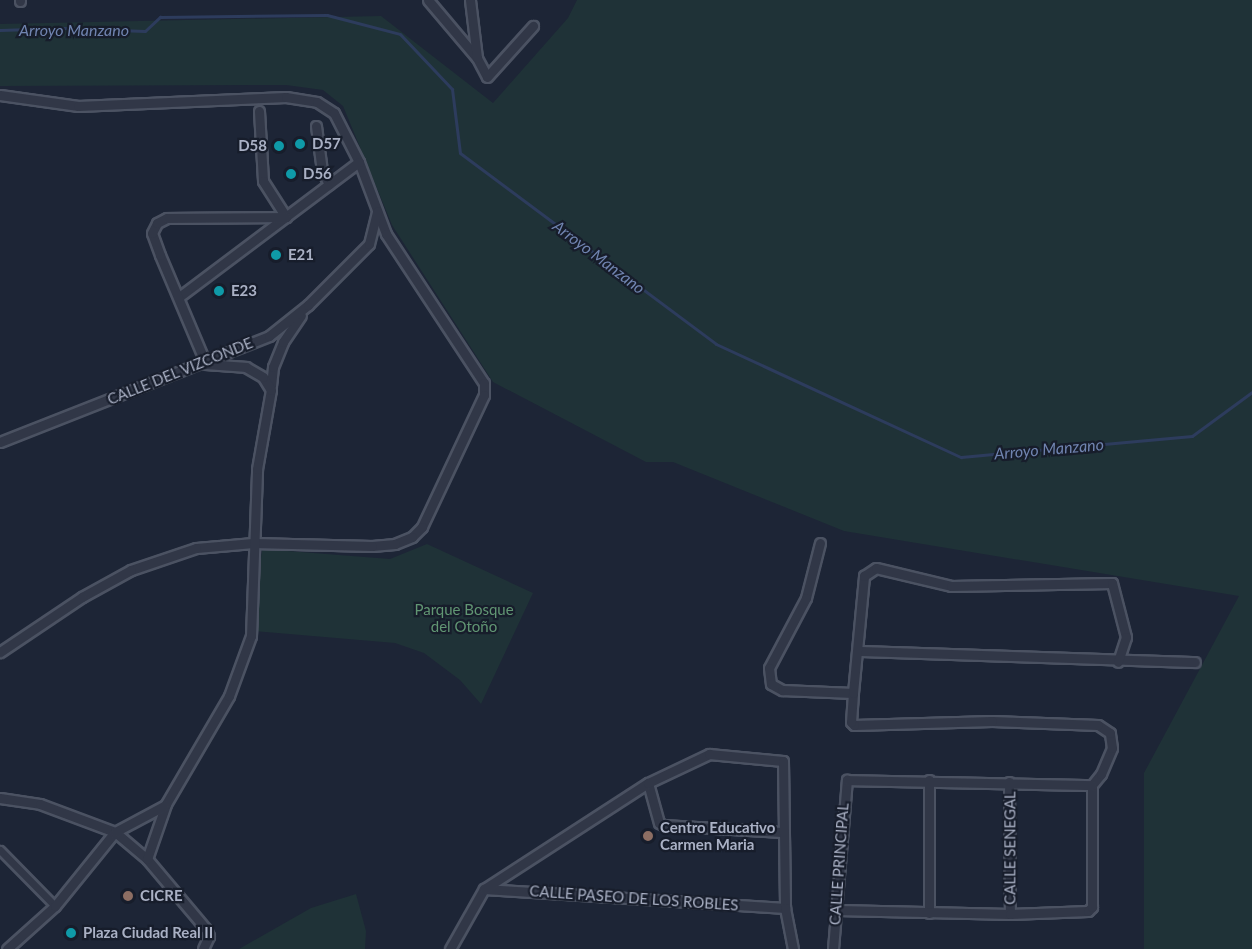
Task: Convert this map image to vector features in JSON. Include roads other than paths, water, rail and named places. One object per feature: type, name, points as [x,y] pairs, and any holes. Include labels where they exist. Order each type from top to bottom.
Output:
[{"type":"street","points":[[428,0],[477,58],[487,77],[533,26]]},
{"type":"street","points":[[470,0],[477,58]]},
{"type":"street","points":[[0,94],[78,106],[286,97],[317,102],[334,113],[359,162],[392,243],[483,383],[484,395],[422,527],[412,537],[395,544],[372,546],[254,543],[196,548],[131,570],[82,597],[0,652]]},
{"type":"street","points":[[259,111],[263,181],[286,217]]},
{"type":"street","points":[[316,126],[322,171],[329,184]]},
{"type":"street","points":[[179,297],[359,162]]},
{"type":"street","name":"CALLE DEL VIZCONDE","points":[[0,442],[206,364],[269,336],[308,305],[369,243],[378,212]]},
{"type":"street","points":[[272,401],[267,381],[256,371],[229,363],[206,364],[152,233],[157,224],[167,218],[286,217]]},
{"type":"street","points":[[369,243],[392,243]]},
{"type":"street","points":[[147,859],[166,804],[229,696],[251,636],[257,469],[272,401],[273,367],[283,342],[308,305]]},
{"type":"street","points":[[820,543],[806,598],[769,668],[771,684],[782,690],[853,693]]},
{"type":"street","points":[[837,910],[1010,914],[1082,913],[1092,907],[1092,785],[1101,774],[1112,748],[1110,733],[1098,725],[992,721],[860,726],[851,722],[864,576],[876,568],[951,586],[1112,583],[1125,637],[1118,662]]},
{"type":"street","points":[[858,651],[1118,662],[1195,662]]},
{"type":"street","points":[[450,949],[484,889],[648,783],[709,754],[779,759],[784,765],[782,832],[785,908],[794,949]]},
{"type":"street","name":"CALLE PRINCIPAL","points":[[832,949],[847,780],[929,780]]},
{"type":"street","points":[[929,913],[929,780],[1092,785]]},
{"type":"street","name":"CALLE SENEGAL","points":[[1009,782],[1010,914]]},
{"type":"street","points":[[648,783],[659,823],[663,825],[782,832]]},
{"type":"street","points":[[0,798],[40,804],[115,832],[147,859],[206,929],[209,936],[203,949]]},
{"type":"street","points":[[7,949],[56,906],[115,832],[166,804]]},
{"type":"street","points":[[0,850],[56,906]]},
{"type":"street","name":"CALLE PASEO DE LOS ROBLES","points":[[484,889],[785,908]]},
{"type":"waterway","name":"Arroyo Manzano","points":[[0,30],[63,28],[145,31],[160,17],[327,15],[400,34],[452,89],[460,153],[716,344],[961,457],[1192,436],[1252,392]]},
{"type":"place","name":"D57","points":[[300,144]]},
{"type":"place","name":"D58","points":[[279,146]]},
{"type":"place","name":"D56","points":[[291,174]]},
{"type":"place","name":"E21","points":[[276,255]]},
{"type":"place","name":"E23","points":[[219,291]]},
{"type":"place","name":"Centro Educativo Carmen Maria","points":[[648,836]]},
{"type":"place","name":"CICRE","points":[[128,896]]},
{"type":"place","name":"Plaza Ciudad Real II","points":[[71,933]]},
{"type":"park label","name":"Parque Bosque del Otoño","points":[[464,618]]}]
